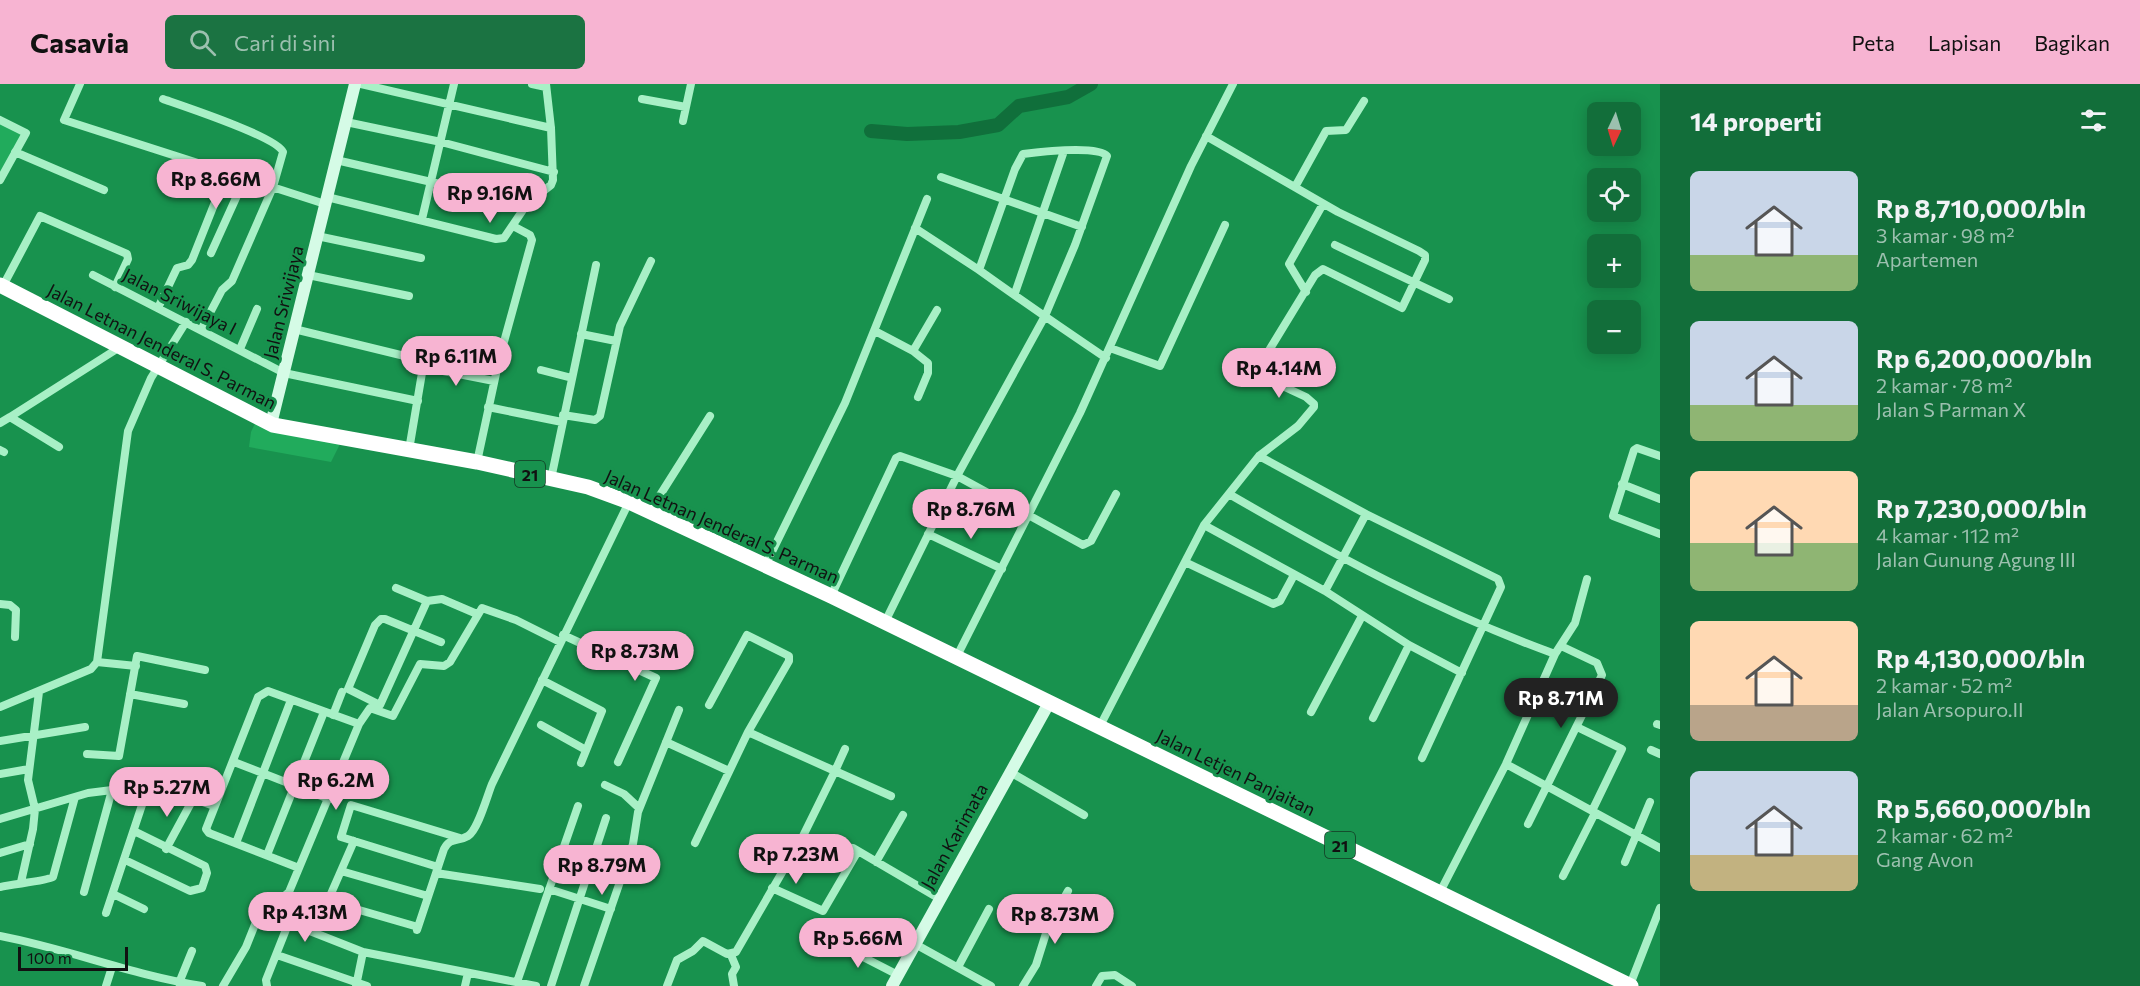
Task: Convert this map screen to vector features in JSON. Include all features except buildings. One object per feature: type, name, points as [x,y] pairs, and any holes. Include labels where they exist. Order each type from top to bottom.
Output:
[{"type":"highway","name":"Jalan Letnan Jenderal S. Parman","points":[[1,285],[271,424],[477,462],[598,489],[766,564],[1049,703]]},
{"type":"highway","name":"Jalan Letjen Panjaitan","points":[[1049,703],[1631,986]]},
{"type":"street","points":[[80,84],[64,120],[273,187],[422,219],[496,239],[504,238],[527,204],[551,185],[554,172],[552,128],[546,86],[532,84]]},
{"type":"street","name":"Jalan Sriwijaya","points":[[271,424],[355,84]]},
{"type":"street","points":[[360,84],[552,128]]},
{"type":"street","points":[[422,219],[454,84]]},
{"type":"street","points":[[683,121],[691,84]]},
{"type":"street","points":[[956,658],[1106,358],[1206,136],[1233,84]]},
{"type":"street","points":[[163,99],[242,129],[281,147],[282,156],[273,187],[232,281],[222,290],[201,330]]},
{"type":"street","points":[[642,99],[686,107]]},
{"type":"street","points":[[1295,188],[1326,131],[1346,130],[1364,101]]},
{"type":"street","points":[[0,120],[26,133],[0,180]]},
{"type":"street","points":[[346,122],[441,142],[554,172]]},
{"type":"street","points":[[1100,726],[1204,525],[1259,456],[1298,426],[1314,407],[1314,404],[1306,397],[1257,373],[1276,335],[1315,275],[1323,269],[1402,308],[1425,255],[1323,204],[1206,136]]},
{"type":"street","points":[[1015,293],[1064,151]]},
{"type":"street","points":[[885,622],[957,476],[1045,316],[1082,227],[1107,156],[1100,152],[1064,151],[1021,155],[979,270]]},
{"type":"street","points":[[15,152],[104,190]]},
{"type":"street","points":[[336,160],[527,204]]},
{"type":"street","points":[[158,308],[177,268],[188,265],[192,260],[227,172]]},
{"type":"street","points":[[941,177],[1082,227]]},
{"type":"street","points":[[211,254],[245,178]]},
{"type":"street","points":[[766,564],[816,465],[875,331],[927,199]]},
{"type":"street","points":[[1306,292],[1289,264],[1323,204]]},
{"type":"street","points":[[1,285],[40,216],[127,254],[128,259],[116,287]]},
{"type":"street","points":[[1110,348],[1160,366],[1225,225]]},
{"type":"street","points":[[477,462],[494,381],[532,240],[530,235],[513,226]]},
{"type":"street","points":[[915,228],[1015,293],[1106,358]]},
{"type":"street","points":[[317,237],[421,258]]},
{"type":"street","points":[[1335,244],[1414,284],[1449,298]]},
{"type":"street","points":[[488,407],[563,419],[595,420],[598,418],[625,311],[651,261]]},
{"type":"street","points":[[550,479],[596,266]]},
{"type":"street","name":"Jalan Sriwijaya I","points":[[93,275],[284,372],[418,401]]},
{"type":"street","points":[[308,275],[409,296]]},
{"type":"street","points":[[240,349],[257,309]]},
{"type":"street","points":[[913,351],[937,310]]},
{"type":"street","points":[[0,707],[91,669],[97,662],[128,431],[151,378],[186,322]]},
{"type":"street","points":[[294,329],[494,381]]},
{"type":"street","points":[[875,331],[913,351],[929,365],[918,397]]},
{"type":"street","points":[[581,334],[616,341]]},
{"type":"street","points":[[0,423],[120,347]]},
{"type":"street","points":[[408,450],[418,401],[422,364]]},
{"type":"street","points":[[541,370],[572,378]]},
{"type":"street","points":[[650,511],[710,416]]},
{"type":"street","points":[[10,417],[59,447]]},
{"type":"street","points":[[1660,456],[1637,448],[1622,484],[1613,516],[1660,534]]},
{"type":"street","points":[[831,596],[896,458],[904,456],[957,476],[1030,514],[1076,542],[1086,545],[1091,541],[1116,494]]},
{"type":"street","points":[[1259,456],[1366,514],[1498,579],[1501,587],[1422,758]]},
{"type":"street","points":[[1622,484],[1660,499]]},
{"type":"street","points":[[1229,494],[1342,559],[1483,628],[1556,654]]},
{"type":"street","points":[[328,901],[418,929],[447,843],[470,836],[475,829],[492,784],[629,502]]},
{"type":"street","points":[[1325,591],[1366,514]]},
{"type":"street","points":[[1204,525],[1325,591],[1409,645],[1462,673]]},
{"type":"street","points":[[928,534],[1002,569]]},
{"type":"street","points":[[1185,562],[1273,604],[1280,601],[1294,575]]},
{"type":"street","points":[[1439,894],[1506,764],[1556,654],[1575,623],[1587,579]]},
{"type":"street","points":[[396,588],[427,601],[442,599],[477,614]]},
{"type":"street","points":[[427,601],[414,631],[380,705],[350,691],[349,686],[375,625],[381,620],[414,631],[441,642]]},
{"type":"street","points":[[0,604],[16,610],[15,637]]},
{"type":"street","points":[[285,897],[359,724],[370,708],[389,717],[394,715],[420,664],[444,666],[450,662],[482,608],[487,608],[656,678],[618,762]]},
{"type":"street","points":[[1311,712],[1362,616]]},
{"type":"street","points":[[695,843],[748,732],[789,661],[789,656],[780,649],[747,635],[709,705]]},
{"type":"street","points":[[1373,718],[1409,645]]},
{"type":"street","points":[[1528,824],[1549,787],[1598,687],[1602,669],[1597,663],[1561,646]]},
{"type":"street","points":[[87,754],[119,756],[137,656],[205,670]]},
{"type":"street","points":[[97,662],[136,666]]},
{"type":"street","points":[[542,680],[600,709],[601,714],[580,763]]},
{"type":"street","points":[[299,868],[207,831],[214,806],[234,762],[258,697],[268,691],[359,724]]},
{"type":"street","points":[[21,882],[35,809],[28,780],[39,692]]},
{"type":"street","points":[[267,855],[293,784],[342,692]]},
{"type":"street","points":[[130,694],[184,704]]},
{"type":"street","points":[[236,843],[291,699]]},
{"type":"street","name":"Jalan Karimata","points":[[895,980],[1049,703]]},
{"type":"street","points":[[584,986],[635,837],[638,810],[679,710]]},
{"type":"street","points":[[542,725],[586,750]]},
{"type":"street","points":[[0,741],[85,727]]},
{"type":"street","points":[[1563,876],[1622,749],[1577,727]]},
{"type":"street","points":[[748,732],[891,796]]},
{"type":"street","points":[[666,742],[729,771]]},
{"type":"street","points":[[731,955],[739,949],[802,838],[845,749]]},
{"type":"street","points":[[234,762],[328,799]]},
{"type":"street","points":[[1506,764],[1660,848]]},
{"type":"street","points":[[0,774],[29,769]]},
{"type":"street","points":[[1010,771],[1084,814]]},
{"type":"street","points":[[604,785],[624,794],[638,810]]},
{"type":"street","points":[[0,819],[75,797],[112,790],[148,787],[192,801],[166,849]]},
{"type":"street","points":[[106,912],[148,787]]},
{"type":"street","points":[[84,892],[112,790]]},
{"type":"street","points":[[0,887],[21,882],[48,880],[53,877],[75,797]]},
{"type":"street","points":[[200,801],[214,806]]},
{"type":"street","points":[[1625,862],[1650,802]]},
{"type":"street","points":[[460,838],[351,805],[341,837],[437,870],[544,889],[611,909]]},
{"type":"street","points":[[517,982],[544,889],[578,806]]},
{"type":"street","points":[[876,862],[903,815]]},
{"type":"street","points":[[551,986],[606,818]]},
{"type":"street","points":[[125,860],[186,890],[202,888],[206,868],[134,831]]},
{"type":"street","points":[[802,838],[822,845],[845,845],[940,899]]},
{"type":"street","points":[[323,912],[354,841]]},
{"type":"street","points":[[0,853],[30,844]]},
{"type":"street","points":[[772,888],[823,911],[858,852]]},
{"type":"street","points":[[341,871],[428,896]]},
{"type":"street","points":[[1023,986],[1036,965],[1045,934],[1068,891]]},
{"type":"street","points":[[113,894],[144,909]]},
{"type":"street","points":[[223,986],[246,947],[264,900],[268,896],[285,897]]},
{"type":"street","points":[[285,897],[288,903],[286,920],[290,924],[363,952],[536,986]]},
{"type":"street","points":[[1631,986],[1660,908]]},
{"type":"street","points":[[958,967],[989,909]]},
{"type":"street","points":[[267,986],[266,980],[290,924]]},
{"type":"street","points":[[0,936],[32,942],[112,967],[202,986]]},
{"type":"street","points":[[830,940],[895,980]]},
{"type":"street","points":[[667,986],[677,960],[693,951],[703,941],[731,955],[736,967],[732,974],[734,986]]},
{"type":"street","points":[[915,944],[991,986]]},
{"type":"street","points":[[179,982],[192,951]]},
{"type":"street","points":[[356,985],[363,952]]},
{"type":"street","points":[[277,955],[356,985],[367,986]]},
{"type":"street","points":[[106,986],[112,967]]},
{"type":"street","points":[[465,986],[468,973]]},
{"type":"street","points":[[1095,986],[1100,978],[1108,975],[1115,975],[1132,986]]},
{"type":"green space","points":[[0,120],[26,133],[0,181]]},
{"type":"green space","points":[[258,417],[343,438],[331,462],[249,447],[251,432]]},
{"type":"waterway","points":[[871,131],[907,134],[959,132],[998,125],[1019,106],[1068,97],[1091,84]]}]
